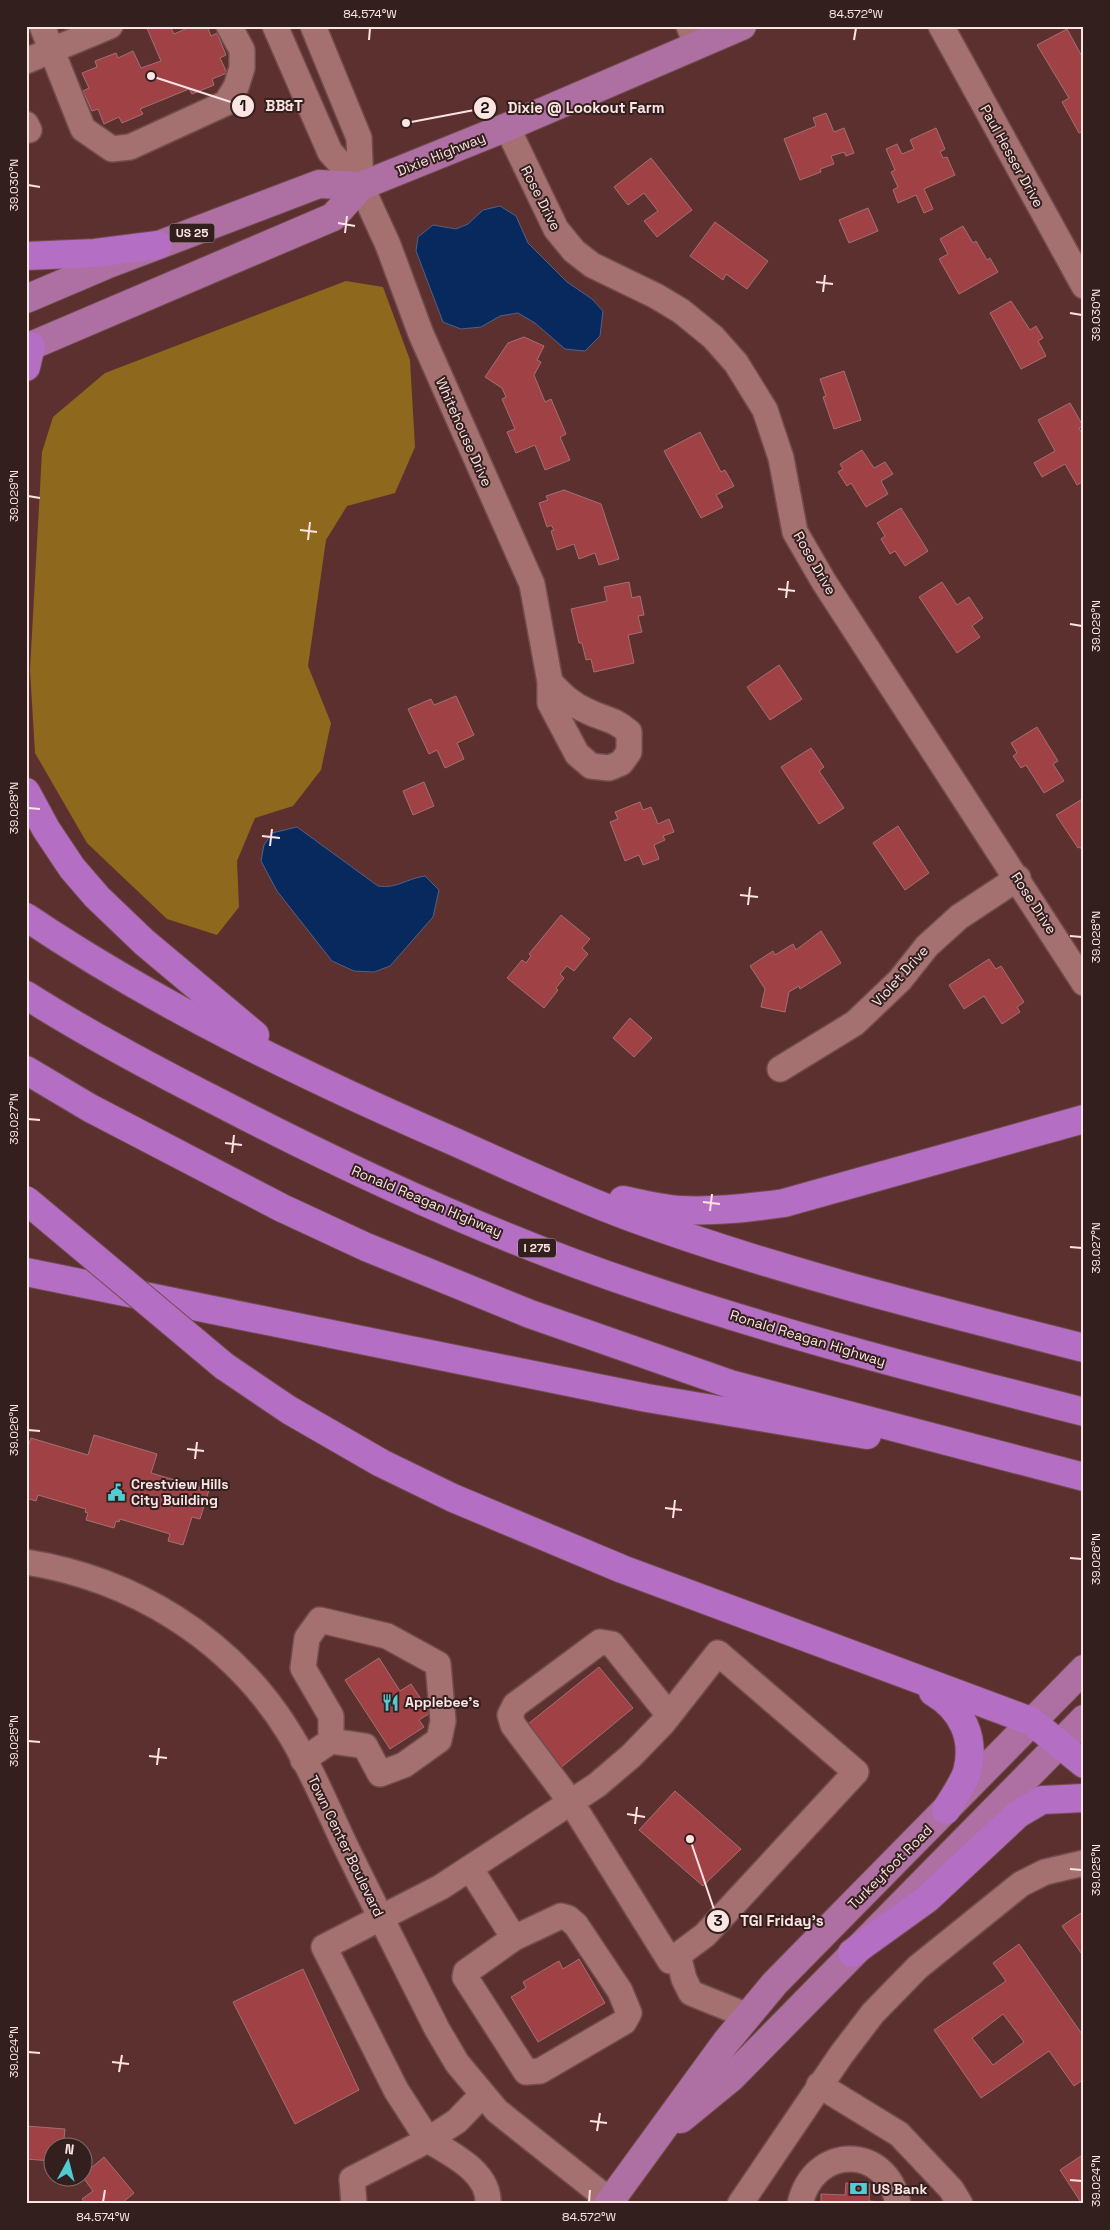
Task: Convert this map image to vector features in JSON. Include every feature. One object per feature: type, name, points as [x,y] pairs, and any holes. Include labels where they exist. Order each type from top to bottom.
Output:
[{"type":"highway","points":[[26,256],[95,253],[158,245]]},
{"type":"highway","points":[[26,792],[46,829],[67,860],[97,897],[151,948],[295,1068]]},
{"type":"highway","points":[[26,917],[118,974],[206,1023],[356,1099],[560,1189],[630,1217],[782,1268],[1084,1348]]},
{"type":"highway","name":"Ronald Reagan Highway","points":[[26,995],[136,1060],[297,1143],[410,1196],[557,1256],[641,1287],[826,1344],[1084,1412]]},
{"type":"highway","points":[[26,1070],[90,1108],[282,1208],[366,1247],[530,1314],[730,1384],[1084,1477]]},
{"type":"highway","points":[[560,1189],[678,1210],[743,1209],[784,1203],[1084,1119]]},
{"type":"highway","points":[[26,1200],[224,1366],[289,1410],[380,1463],[453,1498],[622,1569],[1031,1722],[1084,1764]]},
{"type":"highway","points":[[26,1272],[647,1398],[1033,1463]]},
{"type":"highway","points":[[903,1675],[940,1696],[957,1713],[968,1729],[969,1752],[967,1772],[946,1810]]},
{"type":"highway","points":[[852,1953],[928,1899],[1018,1814],[1042,1800],[1084,1798]]},
{"type":"main road","name":"Dixie Highway","points":[[26,299],[158,245],[319,184],[361,186],[507,127],[693,36],[742,26]]},
{"type":"main road","name":"Dixie Highway","points":[[28,354],[333,217],[361,186]]},
{"type":"main road","name":"Turkeyfoot Road","points":[[611,2203],[650,2144],[775,1983],[1084,1669]]},
{"type":"main road","name":"Turkeyfoot Road","points":[[650,2144],[731,2078],[1084,1719]]},
{"type":"street","points":[[42,26],[83,129],[112,149],[130,147],[226,103],[236,86],[242,68],[242,50],[229,26]]},
{"type":"street","points":[[26,61],[52,52],[110,26]]},
{"type":"street","points":[[275,26],[330,152],[361,186]]},
{"type":"street","points":[[313,26],[360,138],[361,186]]},
{"type":"street","name":"Paul Hesser Drive","points":[[941,26],[1084,286]]},
{"type":"street","name":"Rose Drive","points":[[507,127],[556,229],[574,251],[592,265],[656,296],[681,311],[713,337],[736,363],[765,410],[781,458],[795,532],[824,582],[1018,878],[1084,983]]},
{"type":"street","name":"Whitehouse Drive","points":[[361,186],[388,245],[421,334],[532,584],[550,682]]},
{"type":"street","name":"Violet Drive","points":[[780,1070],[855,1023],[900,980],[927,946],[959,917],[1018,878]]},
{"type":"street","name":"Town Center Boulevard","points":[[26,1562],[73,1571],[139,1595],[204,1636],[251,1681],[288,1731],[304,1760],[437,2029],[457,2063],[497,2111],[611,2203]]},
{"type":"street","points":[[304,1760],[331,1741],[366,1746],[380,1774],[404,1766],[440,1740],[443,1721],[438,1664],[387,1636],[320,1620],[307,1638],[303,1668],[331,1716],[331,1741]]},
{"type":"street","points":[[488,2204],[489,2196],[484,2184],[465,2162],[428,2140],[396,2090],[324,1947],[382,1918],[470,1868],[571,1802],[597,1785],[631,1756],[669,1715],[718,1654],[856,1772],[705,1935],[670,1961],[571,1802],[513,1725],[510,1715],[515,1705],[600,1642],[612,1644],[669,1715]]},
{"type":"street","points":[[740,2204],[820,2085],[873,2013],[918,1967],[1022,1884],[1045,1872],[1084,1863]]},
{"type":"street","points":[[470,1868],[514,1938]]},
{"type":"street","points":[[556,1917],[568,1918],[576,1925],[620,1991],[629,2013],[624,2022],[540,2071],[526,2072],[465,1977],[466,1972],[514,1938],[556,1917]]},
{"type":"street","points":[[678,1955],[684,1979],[691,1993],[748,2016]]},
{"type":"street","points":[[820,2085],[899,2134],[951,2190],[960,2204]]},
{"type":"street","points":[[354,2204],[352,2179],[428,2140],[457,2121],[482,2095]]},
{"type":"street","points":[[884,2174],[912,2148]]},
{"type":"street","points":[[800,2204],[804,2189],[812,2176],[824,2166],[839,2160],[856,2159],[871,2164],[884,2174],[893,2187],[898,2204]]},
{"type":"shaded area","points":[[346,281],[383,287],[410,360],[415,447],[395,493],[347,506],[326,540],[308,666],[331,723],[321,770],[293,806],[255,818],[237,861],[239,907],[217,935],[167,919],[87,843],[35,753],[30,670],[42,452],[53,417],[105,373]]},
{"type":"water","points":[[500,206],[516,216],[528,243],[567,282],[592,299],[603,311],[600,336],[585,351],[565,349],[535,323],[518,313],[500,316],[481,327],[461,329],[443,322],[416,251],[418,237],[433,225],[456,229],[468,224],[483,210]]},
{"type":"water","points":[[297,827],[378,886],[396,885],[425,876],[439,890],[433,917],[390,966],[374,972],[354,971],[332,961],[277,891],[261,861],[264,845],[272,833]]},
{"type":"building","points":[[146,26],[170,26],[174,34],[192,26],[207,26],[211,36],[217,33],[226,55],[220,58],[227,73],[212,79],[214,85],[192,94],[189,89],[140,109],[143,114],[122,123],[119,117],[104,124],[98,109],[92,111],[83,91],[89,88],[82,73],[97,67],[95,61],[116,53],[118,58],[133,51],[141,68],[161,61]]},
{"type":"building","points":[[1067,29],[1084,60],[1084,131],[1079,133],[1062,102],[1069,98],[1037,45]]},
{"type":"building","points":[[826,113],[834,132],[844,128],[854,153],[846,156],[844,152],[831,156],[834,164],[820,169],[821,172],[800,180],[784,139],[816,126],[813,118]]},
{"type":"building","points":[[936,128],[945,149],[940,152],[943,158],[947,157],[955,175],[924,189],[933,209],[924,213],[916,195],[898,203],[893,190],[898,187],[891,172],[895,170],[886,149],[897,144],[902,154],[914,149],[910,140]]},
{"type":"building","points":[[651,158],[692,210],[657,237],[644,221],[658,211],[644,193],[628,205],[614,187]]},
{"type":"building","points":[[868,208],[878,231],[849,243],[839,220]]},
{"type":"building","points":[[715,222],[768,261],[747,289],[726,274],[723,280],[690,256]]},
{"type":"building","points":[[963,226],[973,243],[976,241],[987,260],[990,258],[998,272],[959,294],[939,259],[948,254],[940,239]]},
{"type":"building","points":[[1011,301],[1030,330],[1036,326],[1043,338],[1038,341],[1046,356],[1021,369],[990,313]]},
{"type":"building","points":[[524,337],[544,346],[537,360],[541,362],[534,375],[545,402],[551,399],[566,434],[560,437],[570,460],[545,470],[535,445],[516,453],[507,432],[515,429],[502,399],[506,397],[502,388],[485,377],[508,343]]},
{"type":"building","points":[[844,371],[861,420],[834,429],[823,397],[826,396],[820,379]]},
{"type":"building","points":[[1070,403],[1083,426],[1079,428],[1084,437],[1084,481],[1077,485],[1065,464],[1042,477],[1034,463],[1055,451],[1038,420]]},
{"type":"building","points":[[700,432],[721,472],[725,470],[734,486],[716,495],[723,507],[701,518],[664,451]]},
{"type":"building","points":[[862,450],[874,468],[885,462],[893,474],[881,481],[888,494],[866,507],[851,483],[847,486],[838,472],[843,469],[840,464]]},
{"type":"building","points":[[564,490],[601,504],[619,559],[599,565],[595,553],[579,559],[574,544],[557,550],[551,531],[554,530],[551,525],[547,527],[539,503],[548,500],[546,496]]},
{"type":"building","points":[[901,508],[928,551],[905,566],[895,551],[890,554],[881,539],[885,536],[877,523]]},
{"type":"building","points":[[629,582],[632,598],[640,596],[644,615],[638,616],[642,632],[628,635],[634,663],[594,672],[591,659],[586,660],[582,643],[579,643],[571,609],[607,601],[604,587]]},
{"type":"building","points":[[942,582],[957,605],[969,597],[983,618],[972,626],[980,637],[957,653],[919,597]]},
{"type":"building","points":[[779,665],[802,699],[770,720],[747,687]]},
{"type":"building","points":[[456,696],[474,735],[457,743],[464,759],[445,768],[437,750],[429,754],[408,709],[431,699],[434,705]]},
{"type":"building","points":[[1037,727],[1058,761],[1053,764],[1064,781],[1044,793],[1026,765],[1021,768],[1013,756],[1017,753],[1011,743]]},
{"type":"building","points":[[811,748],[824,767],[819,771],[844,808],[819,824],[781,767]]},
{"type":"building","points":[[424,782],[434,806],[413,815],[403,791]]},
{"type":"building","points":[[1084,798],[1084,853],[1080,847],[1078,848],[1056,815]]},
{"type":"building","points":[[640,802],[643,810],[651,807],[658,824],[669,819],[674,832],[663,836],[665,840],[654,845],[659,859],[643,865],[639,855],[625,861],[610,822],[618,819],[615,812]]},
{"type":"building","points":[[898,826],[929,873],[905,890],[873,843]]},
{"type":"building","points":[[561,915],[590,939],[582,948],[588,954],[574,971],[567,966],[560,974],[564,978],[556,988],[558,990],[544,1008],[507,978],[522,960],[526,963],[531,956],[529,954]]},
{"type":"building","points":[[821,931],[841,963],[800,989],[799,986],[789,992],[785,1012],[761,1007],[765,989],[750,966],[773,951],[775,955],[793,944],[796,950]]},
{"type":"building","points":[[989,959],[996,969],[1001,966],[1024,1002],[1017,1007],[1020,1012],[1002,1024],[984,996],[964,1009],[949,985]]},
{"type":"building","points":[[630,1018],[652,1038],[634,1057],[613,1038]]},
{"type":"building","name":"Crestview Hills City Building","points":[[94,1435],[157,1454],[151,1473],[209,1490],[200,1519],[192,1517],[183,1545],[168,1541],[170,1534],[120,1519],[119,1522],[116,1521],[114,1528],[86,1520],[88,1513],[85,1512],[86,1509],[38,1495],[36,1501],[26,1498],[26,1476],[29,1466],[26,1465],[26,1452],[31,1438],[88,1455]]},
{"type":"building","name":"Applebee's","points":[[379,1658],[400,1691],[411,1684],[430,1713],[419,1720],[424,1727],[390,1749],[345,1680]]},
{"type":"building","points":[[599,1667],[633,1708],[558,1770],[523,1728]]},
{"type":"building","points":[[675,1791],[741,1849],[703,1886],[639,1830]]},
{"type":"building","points":[[1084,1911],[1084,1957],[1062,1926]]},
{"type":"building","points":[[1019,1944],[1084,2037],[1084,2079],[1074,2086],[1049,2051],[981,2098],[934,2030],[1006,1981],[993,1963]],"holes":[[[1003,2014],[1024,2042],[993,2065],[972,2038]]]},
{"type":"building","points":[[579,1959],[605,2003],[538,2042],[511,1997],[526,1988],[523,1982],[559,1961],[563,1969]]},
{"type":"building","points":[[303,1969],[359,2090],[295,2124],[233,2002]]},
{"type":"building","points":[[26,2126],[65,2129],[64,2138],[42,2138],[42,2160],[26,2159]]},
{"type":"building","points":[[1084,2154],[1084,2204],[1082,2204],[1060,2170]]},
{"type":"building","points":[[104,2157],[134,2193],[121,2204],[86,2204],[82,2199],[93,2191],[91,2188],[92,2167]]},
{"type":"building","name":"US Bank","points":[[846,2183],[870,2184],[869,2201],[880,2202],[880,2204],[821,2204],[821,2194],[845,2195]]},
{"type":"place","name":"BB&T","points":[[151,76]]},
{"type":"place","name":"Dixie @ Lookout Farm","points":[[406,123]]},
{"type":"place","name":"Crestview Hills City Building","points":[[117,1492]]},
{"type":"place","name":"Applebee's","points":[[391,1702]]},
{"type":"place","name":"TGI Friday’s","points":[[690,1839]]},
{"type":"place","name":"US Bank","points":[[858,2189]]}]
